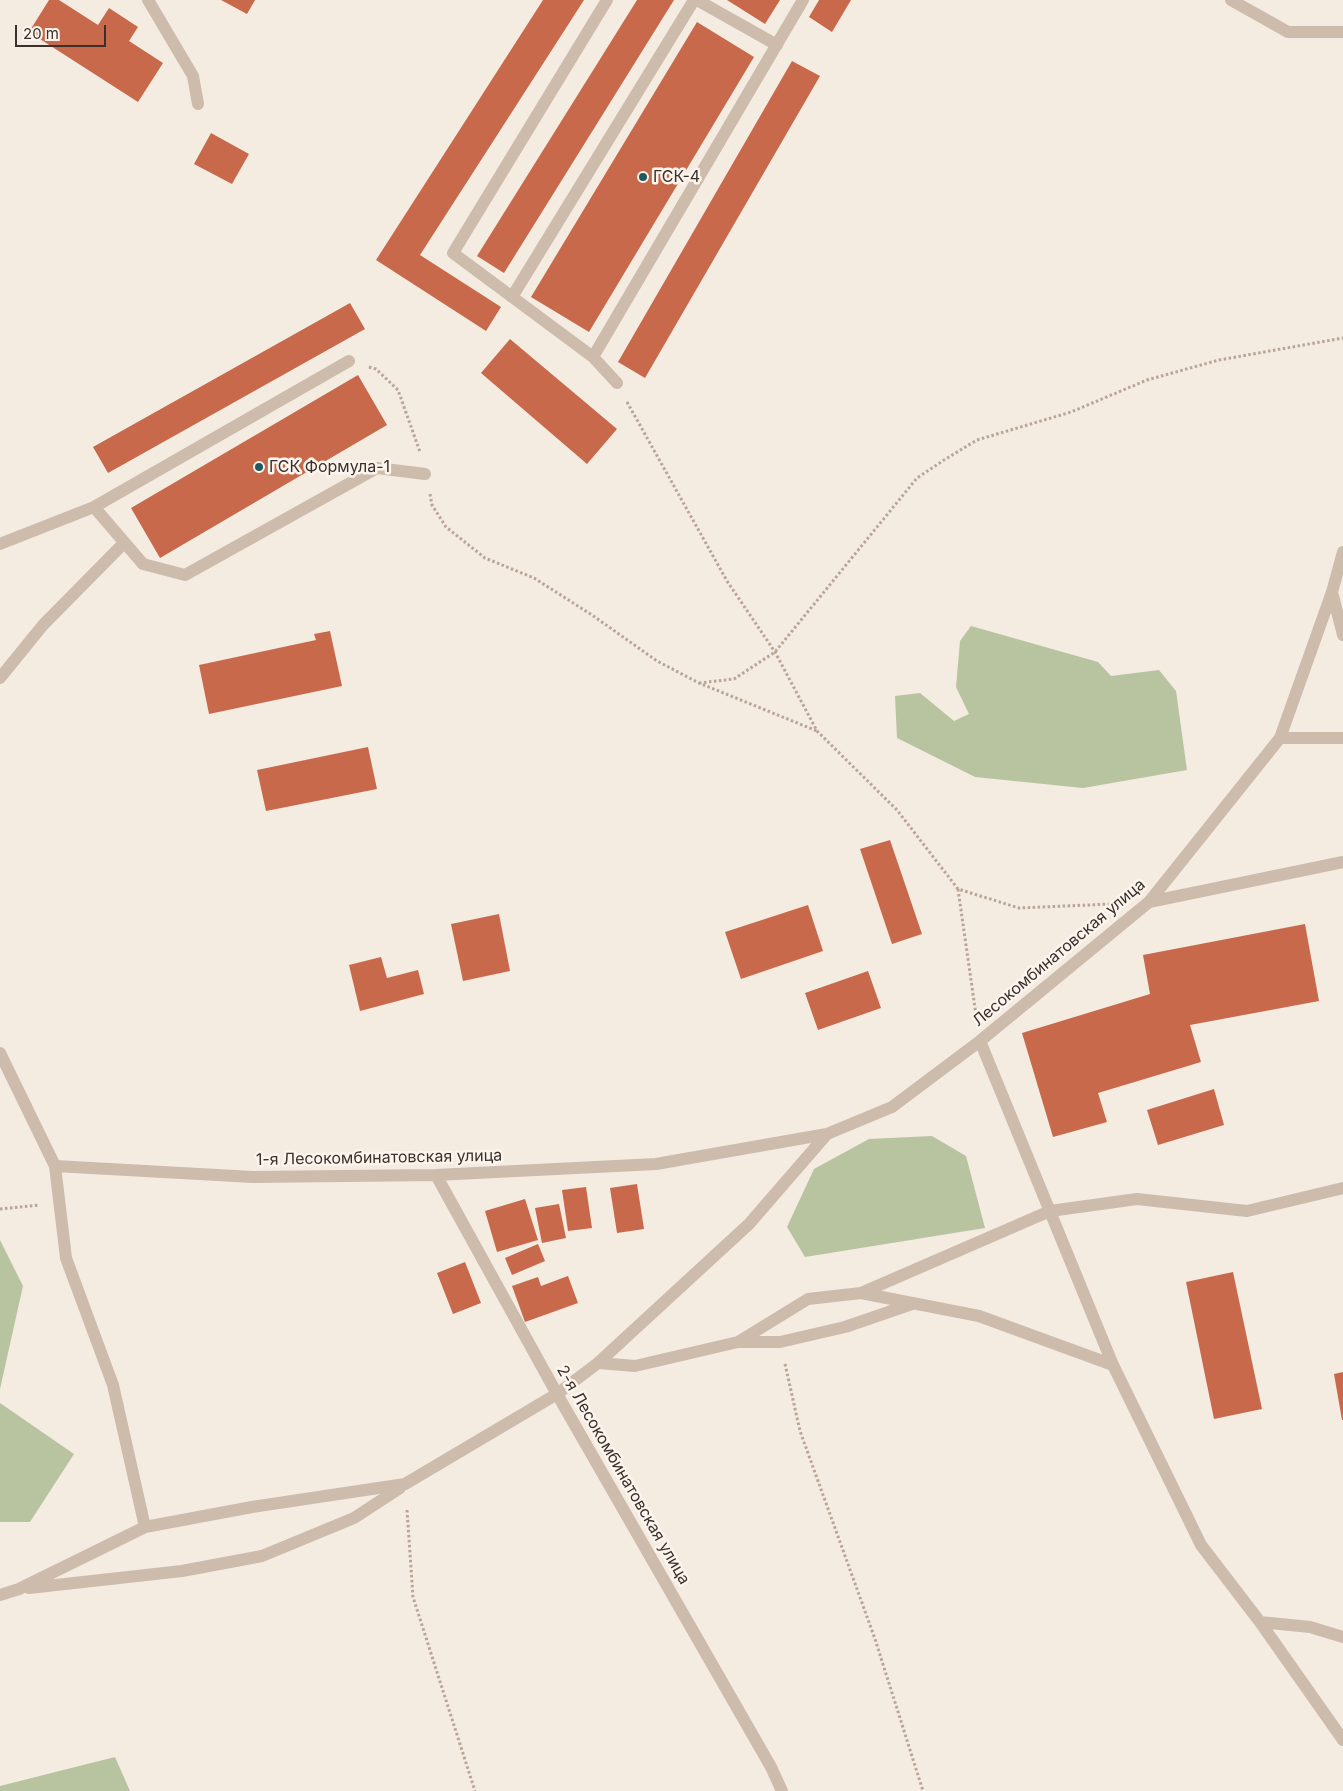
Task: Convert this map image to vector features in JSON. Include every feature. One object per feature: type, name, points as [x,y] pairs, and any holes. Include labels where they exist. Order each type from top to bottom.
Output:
[{"type":"street","points":[[148,0],[192,76],[198,104]]},
{"type":"street","points":[[607,0],[453,253],[593,357],[617,383]]},
{"type":"street","points":[[512,297],[696,0],[777,45]]},
{"type":"street","points":[[593,357],[803,0]]},
{"type":"street","points":[[1231,0],[1288,32],[1343,32]]},
{"type":"street","points":[[0,544],[94,507],[349,361]]},
{"type":"street","points":[[94,507],[143,564],[185,575],[377,468],[425,474]]},
{"type":"street","points":[[0,678],[43,624],[124,542]]},
{"type":"street","name":"Лесокомбинатовская улица","points":[[827,1134],[892,1108],[980,1041],[1149,902],[1280,738],[1332,592],[1343,552]]},
{"type":"street","points":[[1332,592],[1343,635]]},
{"type":"street","points":[[1280,738],[1343,738]]},
{"type":"street","points":[[1149,902],[1343,862]]},
{"type":"street","points":[[980,1041],[1113,1365],[1201,1546],[1260,1622],[1343,1740]]},
{"type":"street","points":[[0,1053],[55,1166],[66,1258],[113,1385],[145,1527]]},
{"type":"street","points":[[19,1589],[182,1572],[262,1556],[354,1518],[405,1484],[557,1394],[598,1363],[749,1224],[827,1134]]},
{"type":"street","name":"1-я Лесокомбинатовская улица","points":[[55,1166],[253,1177],[436,1175],[656,1164],[827,1134]]},
{"type":"street","name":"2-я Лесокомбинатовская улица","points":[[436,1175],[557,1394],[771,1767],[782,1791]]},
{"type":"street","points":[[738,1342],[808,1299],[861,1293],[1050,1211],[1136,1199],[1247,1211],[1343,1188]]},
{"type":"street","points":[[861,1293],[979,1316],[1113,1365]]},
{"type":"street","points":[[598,1363],[635,1366],[738,1342],[780,1342],[845,1328],[915,1304]]},
{"type":"street","points":[[0,1595],[19,1589],[145,1527],[252,1507],[405,1484]]},
{"type":"street","points":[[1260,1622],[1310,1627],[1343,1636]]},
{"type":"path","points":[[699,683],[734,679],[775,652],[917,478],[977,440],[1071,412],[1147,380],[1219,360],[1343,338]]},
{"type":"path","points":[[349,361],[376,369],[398,390],[419,448],[432,505],[446,527],[485,558],[534,578],[592,615],[657,661],[699,683],[817,731]]},
{"type":"path","points":[[617,383],[727,581],[775,652],[817,731],[897,810],[958,889],[980,1041]]},
{"type":"path","points":[[958,889],[1020,908],[1149,902]]},
{"type":"path","points":[[0,1209],[59,1204]]},
{"type":"path","points":[[780,1342],[800,1431],[875,1639],[922,1791]]},
{"type":"path","points":[[405,1484],[413,1597],[475,1791]]},
{"type":"green space","points":[[971,626],[1098,662],[1111,676],[1159,670],[1176,691],[1187,770],[1083,788],[975,777],[897,738],[895,696],[920,693],[954,721],[969,714],[956,687],[960,641]]},
{"type":"green space","points":[[932,1136],[966,1156],[985,1228],[805,1257],[787,1227],[814,1169],[869,1139]]},
{"type":"green space","points":[[0,1240],[23,1286],[0,1389]]},
{"type":"green space","points":[[0,1403],[74,1454],[30,1522],[0,1522]]},
{"type":"green space","points":[[115,1757],[130,1791],[0,1791],[0,1786]]},
{"type":"building","points":[[49,0],[59,0],[98,25],[109,8],[138,27],[129,41],[163,63],[138,102],[29,32]]},
{"type":"building","points":[[221,0],[255,0],[247,14]]},
{"type":"building","points":[[543,0],[584,0],[420,255],[501,307],[486,331],[376,260]]},
{"type":"building","points":[[637,0],[674,0],[504,273],[477,256]]},
{"type":"building","points":[[727,0],[780,0],[765,24]]},
{"type":"building","points":[[819,0],[851,0],[832,32],[809,17]]},
{"type":"building","name":"ГСК-4","points":[[697,22],[754,57],[589,332],[531,297]]},
{"type":"building","name":"ГСК-4","points":[[792,61],[820,76],[645,378],[618,362]]},
{"type":"building","points":[[211,133],[249,154],[232,184],[194,164]]},
{"type":"building","points":[[350,303],[365,329],[108,473],[93,447]]},
{"type":"building","points":[[510,339],[617,429],[587,464],[481,373]]},
{"type":"building","name":"ГСК Формула-1","points":[[358,375],[387,425],[160,558],[131,508]]},
{"type":"building","points":[[330,631],[342,686],[209,714],[199,665],[316,640],[314,634]]},
{"type":"building","points":[[368,747],[377,789],[266,811],[257,770]]},
{"type":"building","points":[[890,840],[922,934],[892,944],[860,849]]},
{"type":"building","points":[[808,905],[823,951],[741,979],[725,932]]},
{"type":"building","points":[[499,914],[510,971],[463,981],[451,924]]},
{"type":"building","points":[[1305,924],[1319,1001],[1190,1025],[1201,1062],[1098,1093],[1107,1122],[1053,1137],[1022,1033],[1150,994],[1143,955]]},
{"type":"building","points":[[381,957],[387,978],[418,970],[424,994],[360,1011],[349,965]]},
{"type":"building","points":[[868,971],[881,1008],[818,1030],[805,993]]},
{"type":"building","points":[[1214,1089],[1224,1125],[1158,1145],[1147,1110]]},
{"type":"building","points":[[637,1184],[644,1229],[617,1233],[610,1188]]},
{"type":"building","points":[[586,1187],[592,1228],[568,1231],[562,1190]]},
{"type":"building","points":[[525,1199],[538,1240],[497,1252],[485,1211]]},
{"type":"building","points":[[559,1204],[566,1238],[542,1243],[535,1208]]},
{"type":"building","points":[[538,1244],[545,1261],[512,1275],[505,1258]]},
{"type":"building","points":[[465,1262],[481,1303],[453,1314],[437,1273]]},
{"type":"building","points":[[1233,1272],[1262,1409],[1214,1419],[1186,1282]]},
{"type":"building","points":[[568,1276],[578,1303],[525,1322],[512,1286],[538,1277],[541,1286]]},
{"type":"building","points":[[1343,1372],[1343,1420],[1342,1420],[1334,1374]]},
{"type":"place","name":"ГСК-4","points":[[643,177]]},
{"type":"place","name":"ГСК Формула-1","points":[[259,467]]}]
